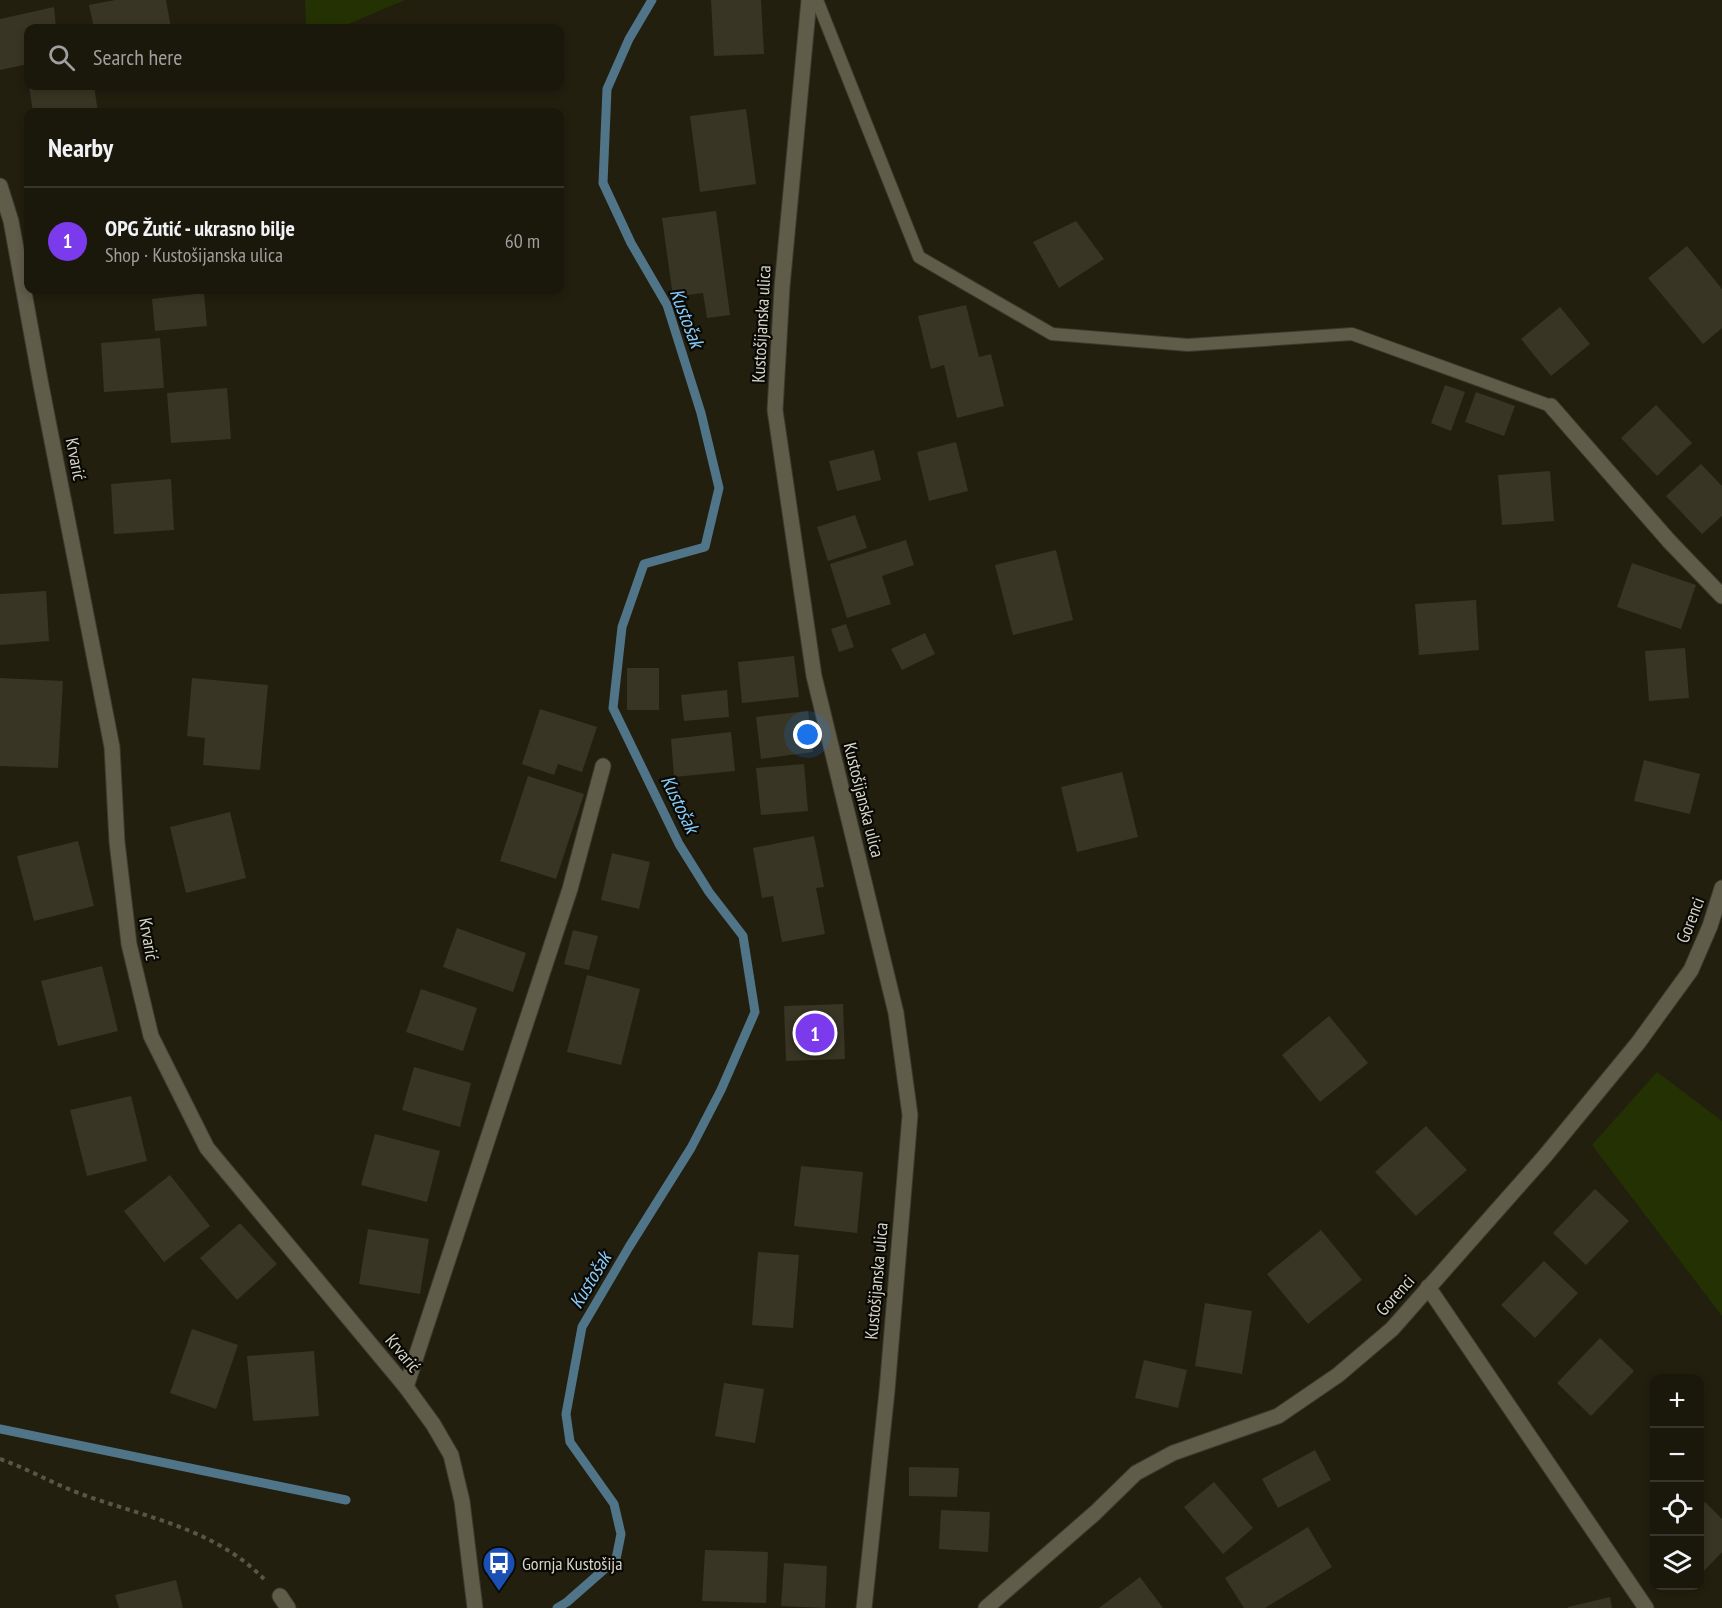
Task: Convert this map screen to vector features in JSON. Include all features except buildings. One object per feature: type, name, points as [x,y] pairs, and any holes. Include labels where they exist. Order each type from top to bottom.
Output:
[{"type":"street","name":"Kustošijanska ulica","points":[[809,0],[782,287],[775,410],[814,676],[896,1013],[910,1115],[887,1390],[864,1608]]},
{"type":"street","name":"Krvarić","points":[[0,186],[11,221],[24,292]]},
{"type":"street","name":"Krvarić","points":[[24,294],[112,747],[117,842],[129,944],[151,1036],[207,1148],[406,1387],[433,1424],[451,1455],[462,1501],[475,1608]]},
{"type":"street","points":[[1551,406],[1669,541],[1722,596]]},
{"type":"street","points":[[406,1387],[570,889],[603,766]]},
{"type":"street","name":"Gorenci","points":[[986,1608],[1095,1514],[1136,1473],[1173,1453],[1278,1416],[1307,1399],[1392,1329],[1545,1156],[1638,1043],[1691,970],[1710,926],[1722,888]]},
{"type":"street","points":[[1428,1287],[1646,1608]]},
{"type":"lane","points":[[817,0],[919,257],[1052,334],[1188,345],[1352,334],[1551,406]]},
{"type":"path","points":[[0,1459],[81,1494],[171,1522],[203,1535],[230,1550],[255,1570],[284,1602]]},
{"type":"green space","points":[[305,0],[405,0],[348,24],[306,24]]},
{"type":"green space","points":[[1657,1072],[1722,1121],[1722,1316],[1592,1145]]},
{"type":"waterway","name":"Kustošak","points":[[557,1608],[616,1559],[621,1534],[614,1504],[570,1442],[566,1414],[582,1327],[691,1148],[721,1090],[755,1012],[743,936],[709,892],[679,844],[613,708],[622,627],[644,564],[705,547],[719,488],[701,413],[667,305],[631,243],[603,183],[607,89],[629,39],[652,0]]},
{"type":"waterway","points":[[0,1429],[346,1500]]},
{"type":"place","name":"OPG Žutić - ukrasno bilje","points":[[815,1033]]},
{"type":"place","name":"Gornja Kustošija","points":[[499,1592]]}]
